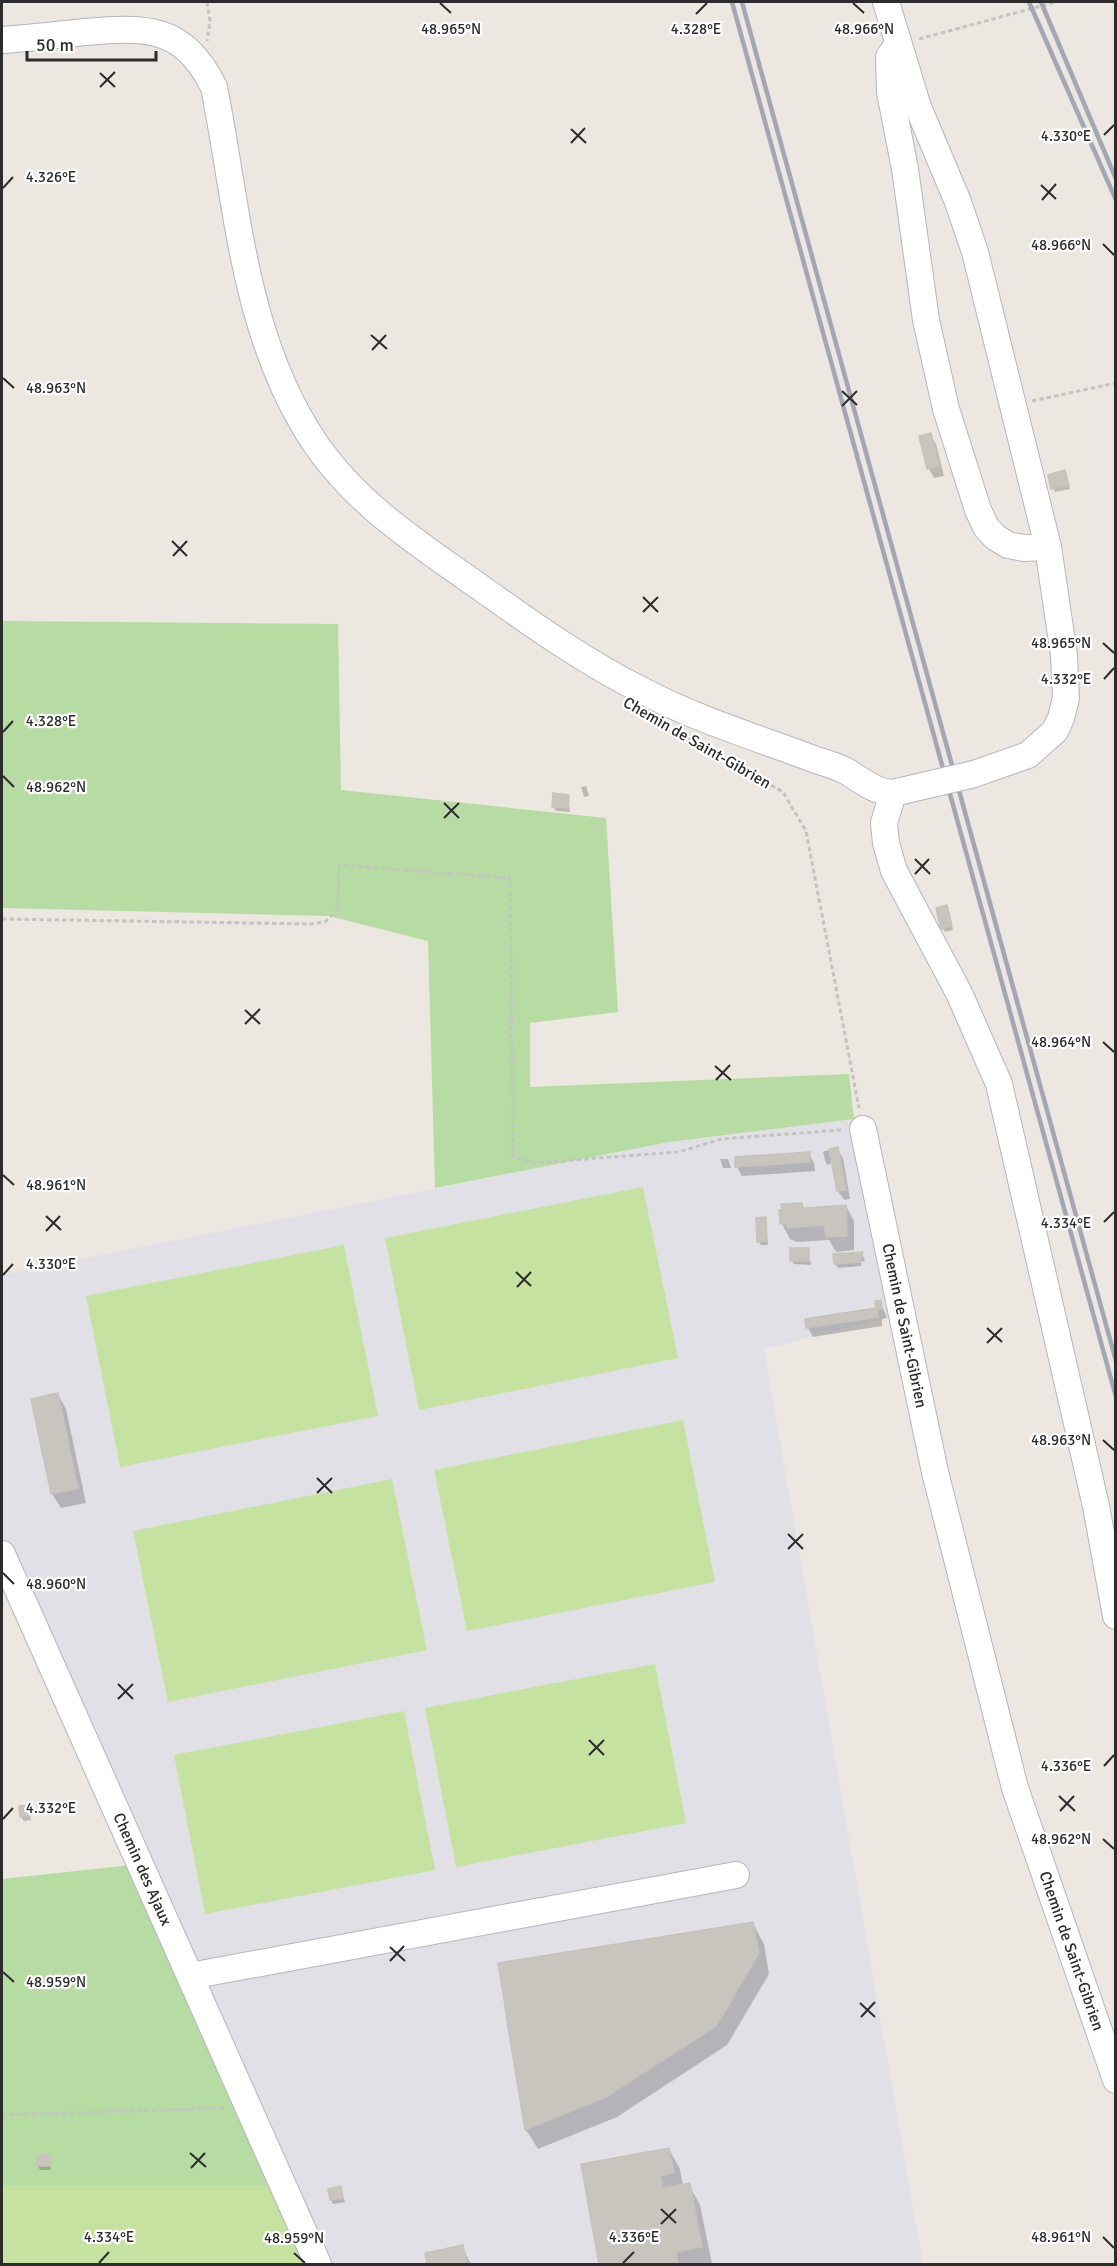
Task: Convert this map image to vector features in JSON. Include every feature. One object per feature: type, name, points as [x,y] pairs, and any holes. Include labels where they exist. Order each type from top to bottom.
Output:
[{"type":"street","points":[[2,40],[145,29],[180,44],[204,68],[214,87],[237,232],[251,296],[274,363],[305,428],[339,476],[365,502],[407,536],[575,653],[654,696],[843,770],[882,792],[893,793],[974,774],[1028,755],[1044,743],[1061,718],[1066,679],[1048,547],[975,252],[958,202],[918,107],[897,45],[886,2]]},
{"type":"street","points":[[897,45],[889,57],[890,92],[905,169],[926,320],[946,409],[978,510],[986,527],[995,537],[1008,545],[1024,548],[1048,547]]},
{"type":"street","points":[[893,793],[884,824],[886,843],[894,871],[959,993],[999,1084],[1096,1506],[1116,1616]]},
{"type":"street","name":"Chemin de Saint-Gibrien","points":[[863,1129],[935,1472],[1009,1765],[1116,2080]]},
{"type":"street","name":"Chemin des Ajaux","points":[[2,1554],[284,2184],[318,2265]]},
{"type":"street","points":[[190,1976],[736,1875]]},
{"type":"path","points":[[204,68],[210,21],[207,2]]},
{"type":"path","points":[[897,45],[1056,2]]},
{"type":"path","points":[[1014,405],[1116,383]]},
{"type":"path","name":"Chemin de Saint-Gibrien","points":[[677,731],[783,792],[806,831],[863,1129]]},
{"type":"path","points":[[2,919],[314,924],[326,921],[338,909],[339,865],[510,878],[513,1156],[533,1163],[679,1152],[721,1139],[863,1129]]},
{"type":"path","points":[[2,2115],[227,2108],[247,2104]]},
{"type":"shaded area","points":[[854,1119],[895,1316],[764,1349],[923,2264],[319,2264],[2,1544],[2,1275],[669,1142]]},
{"type":"green space","points":[[2,621],[338,624],[341,790],[606,818],[618,1012],[530,1023],[530,1087],[849,1074],[854,1119],[669,1142],[435,1188],[428,941],[329,916],[2,908]]},
{"type":"green space","points":[[643,1187],[678,1358],[419,1410],[385,1238]]},
{"type":"green space","points":[[344,1245],[378,1416],[120,1467],[86,1296]]},
{"type":"green space","points":[[683,1420],[715,1582],[467,1631],[434,1470]]},
{"type":"green space","points":[[392,1479],[427,1650],[168,1702],[133,1531]]},
{"type":"green space","points":[[655,1664],[686,1823],[456,1867],[425,1708]]},
{"type":"green space","points":[[404,1711],[435,1870],[205,1914],[174,1755]]},
{"type":"green space","points":[[141,1864],[272,2185],[2,2185],[2,1879]]},
{"type":"green space","points":[[2,2185],[272,2185],[309,2264],[2,2264]]},
{"type":"building","points":[[931,433],[939,466],[927,469],[919,436]]},
{"type":"building","points":[[1065,470],[1069,485],[1051,489],[1048,475]]},
{"type":"building","points":[[553,793],[569,795],[568,808],[552,807]]},
{"type":"building","points":[[947,905],[952,926],[941,929],[936,908]]},
{"type":"building","points":[[838,1147],[846,1190],[837,1191],[829,1149]]},
{"type":"building","points":[[810,1152],[810,1162],[735,1167],[735,1157]]},
{"type":"building","points":[[802,1203],[803,1208],[782,1210],[781,1204]]},
{"type":"building","points":[[846,1205],[847,1236],[826,1237],[824,1225],[787,1228],[787,1224],[780,1224],[779,1210]]},
{"type":"building","points":[[766,1217],[767,1241],[757,1242],[756,1218]]},
{"type":"building","points":[[790,1248],[809,1248],[809,1261],[790,1261]]},
{"type":"building","points":[[863,1252],[860,1262],[834,1264],[833,1254]]},
{"type":"building","points":[[881,1300],[882,1309],[877,1309],[878,1317],[806,1328],[805,1319],[876,1308],[875,1301]]},
{"type":"building","points":[[58,1393],[78,1489],[51,1494],[31,1399]]},
{"type":"building","points":[[29,1805],[30,1816],[20,1817],[19,1806]]},
{"type":"building","points":[[753,1922],[759,1953],[743,1980],[504,1999],[498,1963]]},
{"type":"building","points":[[743,1980],[723,2015],[509,2033],[504,1999]]},
{"type":"building","points":[[723,2015],[716,2026],[606,2097],[525,2130],[509,2033]]},
{"type":"building","points":[[669,2148],[674,2173],[660,2176],[663,2188],[690,2183],[702,2247],[676,2252],[678,2264],[599,2264],[581,2164]]},
{"type":"building","points":[[37,2155],[50,2155],[50,2166],[37,2166]]},
{"type":"building","points":[[341,2186],[343,2198],[330,2200],[328,2189]]},
{"type":"building","points":[[463,2245],[467,2264],[427,2264],[425,2253]]},
{"type":"railway","points":[[732,2],[1116,1397]]},
{"type":"railway","points":[[742,2],[1116,1361]]},
{"type":"railway","points":[[1029,2],[1116,200]]},
{"type":"railway","points":[[1041,2],[1116,179]]}]
